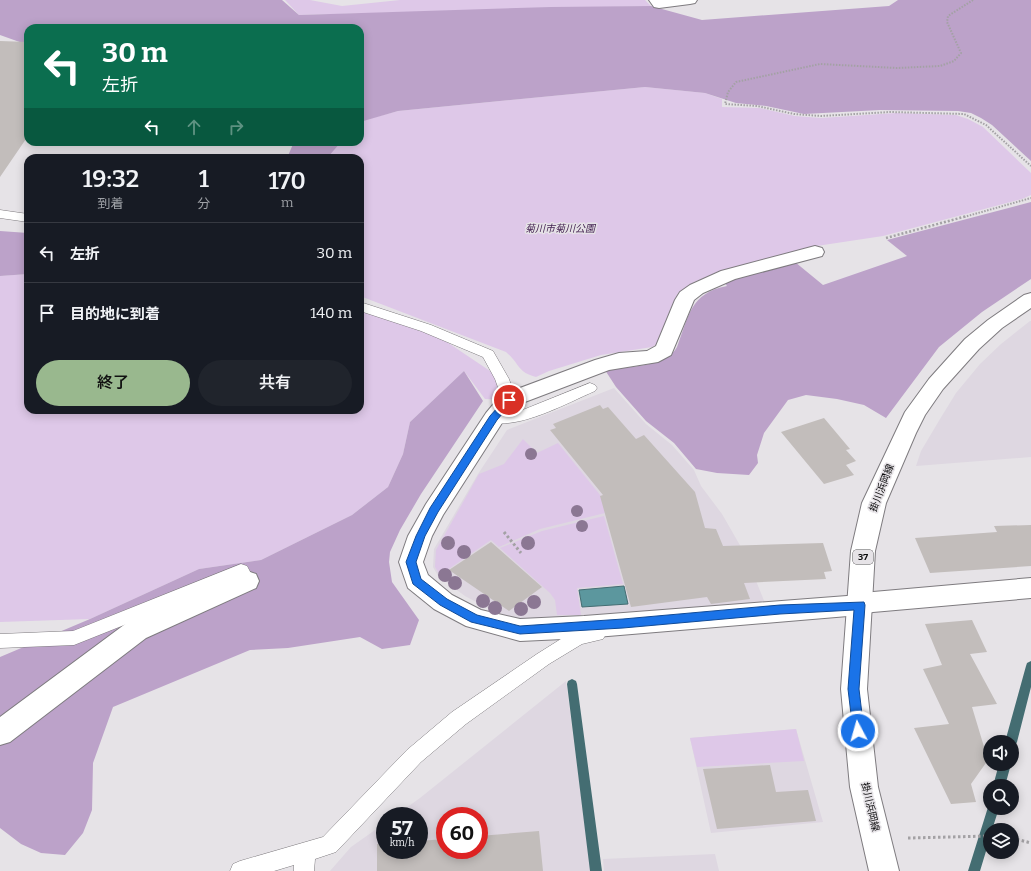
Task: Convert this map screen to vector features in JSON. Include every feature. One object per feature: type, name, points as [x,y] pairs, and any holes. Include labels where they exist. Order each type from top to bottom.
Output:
[{"type":"street","points":[[656,0],[659,4],[690,0]]},
{"type":"street","points":[[815,252],[742,272],[700,287],[686,296],[664,350],[658,354],[651,357],[619,360],[602,365],[501,409],[434,510],[420,536],[411,562],[417,581],[443,602],[475,619],[520,630],[649,622],[780,610],[860,605],[873,602],[1031,588]]},
{"type":"street","name":"掛川浜岡線","points":[[884,871],[878,838],[864,787],[854,689],[863,551],[874,503],[916,412],[936,384],[972,344],[995,324],[1031,300]]},
{"type":"street","points":[[0,733],[138,630],[247,581]]},
{"type":"lane","points":[[0,214],[24,217]]},
{"type":"lane","points":[[364,307],[426,328],[488,354],[502,379],[501,409],[516,418],[590,388]]},
{"type":"lane","points":[[0,641],[74,638],[241,571],[247,581]]},
{"type":"lane","points":[[240,871],[305,862],[328,844],[414,756],[459,718],[543,659],[578,637],[649,622]]},
{"type":"path","points":[[973,0],[948,16],[947,22],[961,53],[957,61],[950,64],[909,68],[849,63],[820,64],[736,82],[729,88],[726,95],[725,104],[757,106],[794,114],[821,116],[890,112],[938,112],[964,114],[986,125],[1031,166]]},
{"type":"path","points":[[886,238],[1031,198]]},
{"type":"path","points":[[504,532],[521,553]]},
{"type":"path","points":[[878,838],[983,837]]},
{"type":"path","points":[[1019,840],[1031,843]]},
{"type":"shaded area","points":[[0,0],[282,0],[299,15],[551,7],[651,6],[702,20],[889,6],[898,0],[1031,0],[1031,161],[992,125],[971,113],[958,111],[880,110],[804,114],[766,106],[736,103],[705,93],[645,87],[398,111],[364,121],[364,24],[24,24],[24,44],[0,35]]},
{"type":"shaded area","points":[[292,146],[338,146],[330,154],[289,154]]},
{"type":"shaded area","points":[[1031,202],[1031,279],[982,312],[939,347],[886,418],[864,405],[837,399],[806,395],[788,400],[764,433],[757,455],[758,463],[749,475],[717,473],[696,469],[674,443],[646,421],[616,387],[605,370],[645,365],[664,359],[672,354],[677,347],[688,316],[698,300],[705,294],[715,289],[727,286],[724,282],[795,262],[823,285],[907,256],[887,240]]},
{"type":"shaded area","points":[[0,231],[24,233],[24,274],[0,276]]},
{"type":"shaded area","points":[[1030,321],[1031,457],[916,466],[921,451],[956,393],[980,364],[1001,344]]},
{"type":"shaded area","points":[[464,371],[483,401],[421,494],[400,530],[390,552],[389,562],[392,582],[419,620],[410,645],[382,649],[360,637],[288,648],[250,650],[113,707],[93,763],[92,810],[83,833],[65,855],[41,853],[21,844],[0,828],[0,657],[90,619],[199,569],[261,560],[352,515],[388,487],[403,454],[410,422]]},
{"type":"shaded area","points":[[614,388],[646,424],[672,445],[694,470],[701,486],[722,514],[745,554],[765,603],[527,619],[510,617],[497,613],[465,596],[438,576],[433,567],[434,549],[478,474],[507,430]]},
{"type":"shaded area","points":[[566,681],[591,871],[330,871],[351,847],[376,829],[376,859],[428,859],[428,807],[408,807]]},
{"type":"shaded area","points":[[796,729],[823,822],[711,833],[690,738]]},
{"type":"shaded area","points":[[715,854],[719,871],[604,871],[603,859]]},
{"type":"green space","points":[[285,0],[310,0],[342,6],[400,0],[645,0],[651,6],[299,15]]},
{"type":"green space","name":"菊川市菊川公園","points":[[645,87],[705,93],[722,99],[722,107],[760,108],[795,116],[821,118],[896,113],[956,115],[968,119],[983,127],[1031,173],[1031,195],[1022,199],[883,236],[810,247],[715,274],[694,282],[678,293],[657,344],[652,347],[601,355],[549,371],[536,377],[525,373],[506,352],[364,298],[364,154],[329,154],[337,146],[364,146],[364,120],[398,111]]},
{"type":"green space","points":[[24,274],[24,414],[364,414],[364,312],[426,328],[502,379],[509,400],[485,399],[464,371],[410,422],[403,454],[388,487],[352,515],[261,560],[199,569],[90,619],[0,622],[0,276]]},
{"type":"green space","points":[[523,439],[537,453],[558,443],[613,511],[540,529],[499,547],[491,540],[440,575],[435,567],[436,550],[479,474],[504,464]]},
{"type":"green space","points":[[604,516],[623,584],[577,588],[581,615],[557,615],[555,600],[550,593],[500,548],[542,531]]},
{"type":"green space","points":[[796,729],[804,761],[697,767],[690,738]]},
{"type":"water","points":[[624,586],[628,604],[582,607],[579,590]]},
{"type":"building","points":[[0,41],[24,42],[24,142],[0,177]]},
{"type":"building","points":[[600,405],[603,409],[608,407],[636,439],[644,435],[695,492],[705,528],[716,529],[723,546],[823,543],[832,571],[824,572],[826,579],[744,583],[750,599],[711,604],[707,597],[631,607],[600,496],[603,495],[550,430],[556,428],[553,424]]},
{"type":"building","points":[[824,418],[850,449],[846,450],[856,461],[846,465],[854,475],[824,484],[781,432]]},
{"type":"building","points":[[1031,525],[1031,566],[930,573],[915,538],[997,532],[994,526]]},
{"type":"building","points":[[491,542],[542,587],[509,611],[449,570]]},
{"type":"building","points":[[972,620],[987,652],[970,654],[997,704],[972,707],[983,743],[983,767],[971,784],[976,802],[951,804],[914,728],[949,724],[923,669],[942,665],[925,624]]},
{"type":"building","points":[[770,765],[776,792],[808,790],[816,821],[717,829],[703,769]]},
{"type":"building","points":[[539,831],[543,871],[377,871],[377,859],[428,859],[428,840],[436,840],[436,859],[488,859],[488,835]]},
{"type":"waterway","points":[[1013,735],[1031,666]]},
{"type":"waterway","points":[[572,684],[596,871]]},
{"type":"waterway","points":[[1001,779],[1003,771]]},
{"type":"waterway","points":[[974,871],[991,815]]},
{"type":"route","points":[[509,400],[494,418],[449,486],[420,536],[411,562],[417,581],[443,602],[475,619],[520,630],[584,627],[717,615],[860,605],[854,689],[858,731]]}]
